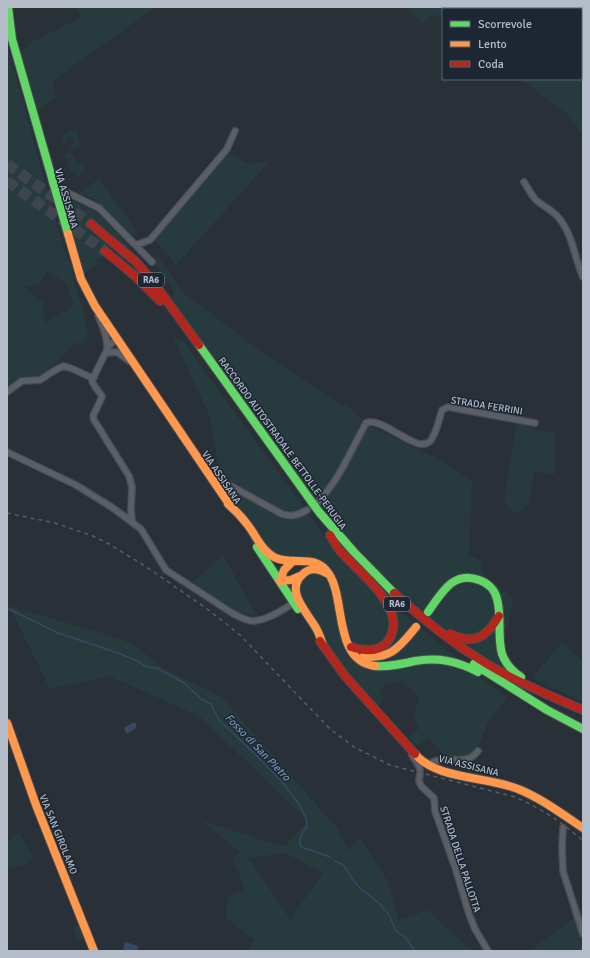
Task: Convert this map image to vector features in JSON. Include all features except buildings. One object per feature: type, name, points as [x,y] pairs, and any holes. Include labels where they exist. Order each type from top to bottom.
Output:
[{"type":"main road","name":"VIA ASSISANA","points":[[8,7],[12,39],[52,183],[81,279],[95,306],[120,341],[323,645],[345,676],[413,752],[428,765],[507,785],[528,794],[566,823],[583,828]]},
{"type":"main road","name":"RA6","points":[[91,224],[135,261],[147,274],[314,515],[330,535],[376,583],[415,620],[470,662],[547,710],[583,729]]},
{"type":"main road","name":"RA6","points":[[105,251],[127,268],[157,298],[197,348]]},
{"type":"main road","name":"RACCORDO AUTOSTRADALE BETTOLLE-PERUGIA","points":[[256,430],[344,543],[390,589],[421,617],[450,640],[475,657],[518,681],[583,710]]},
{"type":"main road","points":[[228,504],[244,519],[266,551],[272,556],[283,561],[310,560],[325,568],[334,584],[349,645],[353,656],[358,660],[371,665],[381,666],[396,666],[433,659],[454,661],[467,666],[524,700],[547,710]]},
{"type":"main road","points":[[330,535],[340,551],[386,600],[392,616],[393,630],[383,647],[378,650],[365,651],[349,645]]},
{"type":"main road","points":[[293,561],[282,572],[280,582],[292,580],[311,569],[330,575]]},
{"type":"main road","points":[[300,576],[297,583],[297,596],[317,630],[323,645]]},
{"type":"main road","points":[[428,612],[447,586],[454,580],[465,577],[476,578],[486,583],[497,597],[499,607],[500,646],[502,655],[512,670],[518,676],[583,707]]},
{"type":"main road","points":[[390,589],[409,601],[450,635],[460,639],[469,640],[478,638],[492,628],[499,616]]},
{"type":"main road","points":[[349,645],[357,653],[364,656],[380,658],[387,656],[398,649],[416,627]]},
{"type":"main road","name":"VIA SAN GIROLAMO","points":[[7,723],[36,805],[94,951]]},
{"type":"street","points":[[136,245],[150,240],[227,149],[235,131]]},
{"type":"street","points":[[524,182],[535,198],[558,217],[573,246],[583,277]]},
{"type":"street","points":[[52,183],[62,190],[99,208],[152,262]]},
{"type":"street","points":[[95,306],[108,343],[106,352]]},
{"type":"street","points":[[120,341],[111,344],[92,380],[102,397],[93,416],[94,420],[129,476],[132,487],[132,521]]},
{"type":"street","points":[[106,352],[117,352],[122,355],[143,376]]},
{"type":"street","points":[[7,392],[22,381],[40,380],[64,366],[90,377],[94,377]]},
{"type":"street","name":"STRADA FERRINI","points":[[317,503],[326,494],[337,477],[366,423],[368,422],[376,423],[415,442],[423,444],[426,444],[431,440],[442,410],[448,406],[535,423]]},
{"type":"street","points":[[7,452],[76,485],[108,504],[132,521],[141,529],[166,570],[241,618],[253,621],[271,616],[294,603]]},
{"type":"street","points":[[206,471],[282,514],[297,516],[307,510]]},
{"type":"street","points":[[428,765],[439,759],[470,759],[478,751]]},
{"type":"street","name":"STRADA DELLA PALLOTTA","points":[[413,752],[412,756],[420,765],[419,781],[421,786],[434,798],[437,818],[464,892],[468,914],[488,951]]},
{"type":"street","points":[[566,823],[562,846],[563,871],[583,934]]},
{"type":"green space","points":[[76,7],[156,7],[52,81],[56,97],[35,113],[19,55],[30,43],[81,17]]},
{"type":"green space","points":[[406,7],[461,8],[442,8],[442,20],[434,14],[422,23]]},
{"type":"green space","points":[[7,44],[63,246],[75,277],[74,284],[83,308],[88,334],[87,339],[80,344],[76,342],[40,380],[22,381],[7,392]],"holes":[[[47,272],[65,282],[74,306],[45,323],[43,303],[25,287],[39,284]]]},
{"type":"green space","points":[[583,59],[583,136],[566,113],[522,80],[582,80]]},
{"type":"green space","points":[[76,129],[80,145],[69,151],[74,140],[71,137],[67,137],[62,147],[64,134]]},
{"type":"green space","points":[[71,152],[77,164],[83,162],[86,168],[79,176],[70,170],[65,154]]},
{"type":"green space","points":[[227,152],[248,163],[271,160],[176,265],[154,240]]},
{"type":"green space","points":[[99,179],[138,232],[132,238],[97,201],[79,193]]},
{"type":"green space","points":[[60,195],[94,211],[119,234],[135,255],[107,247],[106,257],[96,260],[99,264],[83,274]]},
{"type":"green space","points":[[155,253],[185,294],[263,353],[340,404],[349,407],[362,419],[338,470],[344,471],[369,426],[432,456],[472,481],[469,555],[481,560],[483,575],[513,598],[508,628],[497,631],[511,674],[470,649],[457,636],[440,625],[415,604],[367,561],[317,503],[173,303],[173,290],[156,265]]},
{"type":"green space","points":[[173,337],[184,341],[333,547],[385,602],[390,634],[376,649],[352,642],[336,579],[292,559],[270,551],[219,484],[220,475],[210,417]]},
{"type":"green space","points":[[517,421],[528,427],[555,434],[554,475],[534,471],[529,503],[519,513],[513,511],[504,502]]},
{"type":"green space","points":[[223,555],[257,616],[235,612],[193,582]]},
{"type":"green space","points":[[311,573],[326,576],[331,584],[344,650],[350,658],[429,665],[450,663],[473,673],[507,697],[488,723],[479,745],[472,756],[463,758],[445,757],[429,739],[415,746],[409,738],[419,728],[413,718],[419,698],[403,681],[386,684],[379,693],[384,697],[379,708],[342,667],[302,602],[299,583]]},
{"type":"green space","points":[[9,606],[105,634],[133,644],[163,668],[222,697],[337,828],[349,851],[360,837],[388,882],[399,920],[428,910],[465,945],[476,951],[248,951],[255,940],[226,918],[228,897],[245,889],[232,858],[240,852],[201,820],[274,844],[285,846],[308,821],[199,716],[109,676],[50,689]],"holes":[[[285,853],[323,873],[290,919],[249,858]]]},
{"type":"green space","points":[[393,606],[414,623],[388,651],[386,646]]},
{"type":"green space","points":[[419,627],[459,660],[401,662],[380,660]]},
{"type":"green space","points":[[562,642],[583,662],[583,702],[532,678]]},
{"type":"green space","points":[[19,833],[33,856],[26,864],[7,869],[7,841]]},
{"type":"green space","points":[[577,915],[583,934],[583,951],[530,951]]},
{"type":"green space","points":[[82,923],[86,938],[78,940],[72,927]]},
{"type":"water","points":[[134,722],[136,724],[136,728],[126,733],[124,728]]},
{"type":"water","points":[[125,942],[138,946],[137,951],[123,949]]},
{"type":"waterway","name":"Fosso di San Pietro","points":[[7,608],[58,633],[118,653],[147,667],[157,668],[184,683],[201,699],[211,704],[219,720],[283,783],[299,804],[306,818],[307,827],[301,836],[301,847],[330,857]]},
{"type":"waterway","name":"Fosso di San Pietro","points":[[335,861],[343,865],[361,889],[380,904],[389,915],[396,931],[406,938],[415,951]]},
{"type":"tunnel","points":[[7,164],[91,224]]},
{"type":"tunnel","points":[[7,181],[105,251]]},
{"type":"railway","points":[[7,513],[55,523],[93,536],[145,566],[210,611],[240,635],[330,729],[354,747],[390,765],[515,797],[550,816],[583,841]]},
{"type":"traffic: fast","points":[[8,7],[12,39],[68,234]]},
{"type":"traffic: fast","points":[[199,345],[319,512],[354,552],[394,593]]},
{"type":"traffic: fast","points":[[257,547],[298,609]]},
{"type":"traffic: fast","points":[[428,612],[443,591],[455,581],[462,578],[479,580],[491,587],[497,599],[502,654],[505,661],[521,677]]},
{"type":"traffic: fast","points":[[375,666],[390,666],[432,659],[463,665],[478,672]]},
{"type":"traffic: fast","points":[[474,664],[547,710],[583,729]]},
{"type":"traffic: slow","points":[[68,234],[81,279],[95,306],[231,507]]},
{"type":"traffic: slow","points":[[228,504],[242,518],[263,548],[271,555],[283,560],[311,562],[317,564],[329,574],[334,585],[346,641],[352,653],[362,661],[375,666]]},
{"type":"traffic: slow","points":[[293,561],[284,570],[280,581],[291,580],[300,576]]},
{"type":"traffic: slow","points":[[323,645],[317,630],[299,601],[296,594],[296,587],[298,580],[308,570],[317,570],[326,573]]},
{"type":"traffic: slow","points":[[364,656],[373,657],[388,654],[400,646],[416,627]]},
{"type":"traffic: slow","points":[[7,723],[36,805],[94,951]]},
{"type":"traffic: slow","points":[[415,754],[424,762],[436,769],[518,789],[535,797],[583,828]]},
{"type":"traffic: jam","points":[[91,224],[135,261],[151,279],[199,345]]},
{"type":"traffic: jam","points":[[105,251],[135,276],[160,301]]},
{"type":"traffic: jam","points":[[330,535],[340,551],[380,593],[388,605],[393,617],[393,629],[388,641],[380,648],[366,650],[351,647]]},
{"type":"traffic: jam","points":[[394,593],[444,635],[485,663],[520,682],[583,710]]},
{"type":"traffic: jam","points":[[450,634],[466,639],[479,637],[489,630],[499,616]]},
{"type":"traffic: jam","points":[[320,641],[345,676],[415,754]]}]
